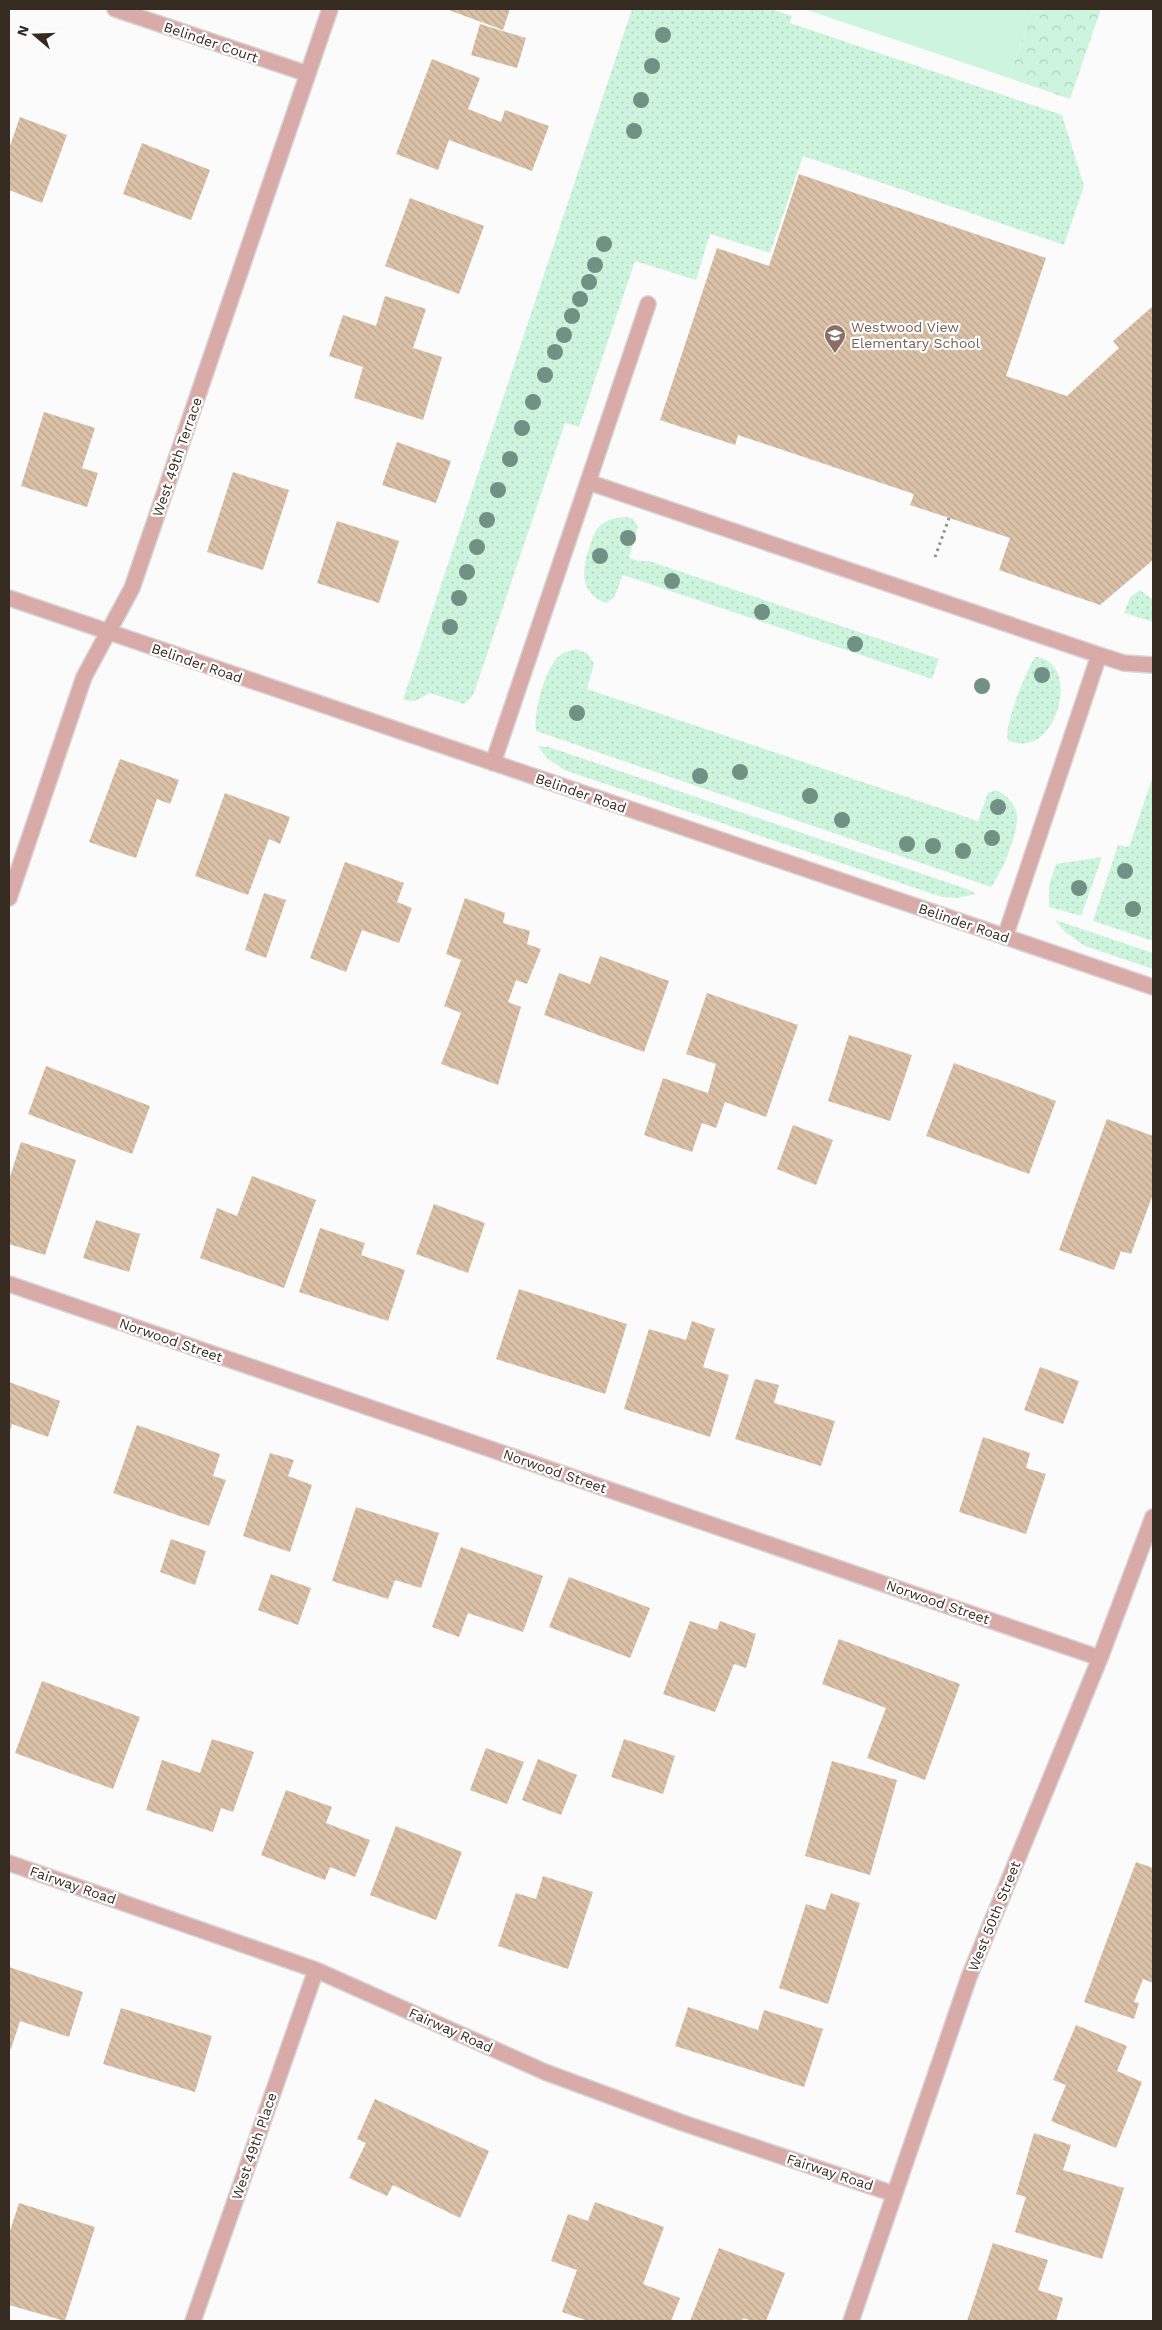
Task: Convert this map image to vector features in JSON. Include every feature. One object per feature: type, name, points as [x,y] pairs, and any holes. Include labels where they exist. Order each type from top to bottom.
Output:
[{"type":"street","name":"Belinder Court","points":[[114,9],[308,74]]},
{"type":"street","name":"West 49th Terrace","points":[[9,898],[84,677],[132,588],[330,9]]},
{"type":"street","points":[[493,763],[648,304]]},
{"type":"street","points":[[588,482],[1098,655],[1124,663],[1153,665]]},
{"type":"street","name":"Belinder Road","points":[[9,598],[1153,987]]},
{"type":"street","points":[[1005,937],[1098,655]]},
{"type":"street","name":"Norwood Street","points":[[9,1284],[1100,1658]]},
{"type":"street","name":"West 50th Street","points":[[851,2321],[969,1977],[1100,1658],[1153,1517]]},
{"type":"street","name":"Fairway Road","points":[[9,1863],[316,1970],[545,2072],[680,2122],[894,2194]]},
{"type":"street","name":"West 49th Place","points":[[193,2321],[316,1970]]},
{"type":"path","points":[[935,557],[949,518]]},
{"type":"green space","points":[[632,9],[771,9],[792,16],[790,23],[1062,115],[1084,186],[1064,245],[803,156],[770,253],[710,234],[696,280],[635,261],[579,427],[565,423],[471,698],[464,704],[430,693],[415,701],[403,700]]},
{"type":"green space","points":[[804,9],[1033,9],[1009,78]]},
{"type":"green space","points":[[1033,9],[1101,9],[1070,99],[1009,78]]},
{"type":"green space","points":[[626,517],[633,519],[638,526],[629,558],[649,561],[939,659],[932,679],[623,575],[614,598],[606,603],[597,599],[591,593],[584,579],[587,554],[593,538],[601,525],[613,519]]},
{"type":"green space","points":[[1140,590],[1153,600],[1153,622],[1124,613],[1130,597]]},
{"type":"green space","points":[[577,649],[588,654],[594,664],[587,689],[978,821],[988,793],[996,790],[1000,792],[1015,808],[1017,824],[1009,853],[1000,873],[991,887],[536,731],[538,703],[549,670],[563,653]]},
{"type":"green space","points":[[1035,657],[1050,662],[1058,675],[1061,691],[1058,709],[1051,725],[1039,738],[1025,743],[1008,740],[1007,733],[1012,711]]},
{"type":"green space","points":[[538,746],[549,747],[967,889],[976,894],[958,898],[942,897],[564,770],[547,758]]},
{"type":"green space","points":[[1153,776],[1153,941],[1093,921],[1118,845],[1129,847]]},
{"type":"green space","points":[[1102,857],[1081,916],[1049,907],[1049,885],[1056,864]]},
{"type":"green space","points":[[1055,920],[1153,953],[1153,969],[1085,946],[1065,932]]},
{"type":"building","points":[[446,9],[510,9],[503,30]]},
{"type":"building","points":[[480,24],[526,38],[517,68],[471,55]]},
{"type":"building","points":[[432,59],[480,78],[468,109],[501,122],[505,110],[549,126],[532,171],[449,140],[438,170],[396,154]]},
{"type":"building","points":[[20,117],[67,135],[42,203],[9,190],[9,149]]},
{"type":"building","points":[[142,143],[210,170],[191,220],[123,194]]},
{"type":"building","points":[[799,174],[1046,258],[1006,376],[1067,396],[1119,348],[1113,341],[1153,306],[1153,560],[1100,605],[999,570],[1010,538],[910,505],[914,494],[738,435],[735,445],[660,420],[717,248],[769,266]]},
{"type":"building","points":[[410,198],[484,226],[459,294],[385,266]]},
{"type":"building","points":[[385,296],[426,309],[413,348],[442,357],[423,420],[354,398],[363,367],[329,356],[343,315],[376,326]]},
{"type":"building","points":[[44,412],[95,428],[82,468],[98,473],[87,507],[21,486]]},
{"type":"building","points":[[397,442],[451,461],[436,503],[382,485]]},
{"type":"building","points":[[233,472],[289,490],[263,570],[207,552]]},
{"type":"building","points":[[337,521],[399,541],[379,603],[317,583]]},
{"type":"building","points":[[120,759],[179,780],[170,804],[157,799],[136,858],[89,842]]},
{"type":"building","points":[[225,793],[290,817],[280,844],[269,839],[248,895],[195,876]]},
{"type":"building","points":[[345,862],[404,883],[397,902],[412,908],[399,943],[362,930],[346,972],[310,958]]},
{"type":"building","points":[[264,893],[286,900],[266,958],[245,950]]},
{"type":"building","points":[[465,898],[505,913],[503,923],[530,931],[527,944],[541,949],[527,984],[516,980],[508,1002],[521,1007],[498,1085],[441,1064],[461,1013],[444,1006],[461,960],[446,954]]},
{"type":"building","points":[[600,956],[669,981],[644,1052],[544,1015],[559,973],[590,984]]},
{"type":"building","points":[[707,993],[798,1025],[766,1117],[725,1102],[716,1128],[702,1123],[692,1152],[644,1135],[663,1078],[708,1093],[716,1064],[686,1054]]},
{"type":"building","points":[[849,1035],[912,1055],[890,1121],[828,1101]]},
{"type":"building","points":[[954,1063],[1056,1101],[1029,1174],[926,1136]]},
{"type":"building","points":[[46,1066],[150,1106],[132,1154],[28,1114]]},
{"type":"building","points":[[1107,1119],[1153,1136],[1153,1194],[1131,1254],[1121,1251],[1114,1270],[1059,1250]]},
{"type":"building","points":[[793,1125],[833,1140],[816,1185],[777,1169]]},
{"type":"building","points":[[21,1142],[76,1160],[45,1255],[9,1244],[9,1180]]},
{"type":"building","points":[[252,1176],[316,1200],[284,1288],[200,1258],[217,1208],[237,1216]]},
{"type":"building","points":[[434,1204],[485,1223],[468,1273],[416,1254]]},
{"type":"building","points":[[96,1220],[140,1234],[129,1272],[83,1258]]},
{"type":"building","points":[[320,1228],[365,1243],[361,1255],[405,1270],[388,1321],[299,1292]]},
{"type":"building","points":[[519,1289],[627,1324],[605,1394],[496,1359]]},
{"type":"building","points":[[692,1321],[715,1329],[703,1367],[729,1375],[710,1437],[624,1409],[649,1329],[686,1340]]},
{"type":"building","points":[[1040,1367],[1079,1381],[1063,1424],[1024,1410]]},
{"type":"building","points":[[755,1379],[779,1385],[774,1403],[835,1421],[821,1466],[735,1439]]},
{"type":"building","points":[[9,1382],[60,1401],[48,1437],[12,1424],[9,1433]]},
{"type":"building","points":[[137,1425],[220,1454],[213,1476],[226,1480],[209,1526],[113,1493]]},
{"type":"building","points":[[983,1437],[1030,1453],[1026,1468],[1046,1474],[1026,1534],[959,1512]]},
{"type":"building","points":[[270,1453],[294,1460],[288,1476],[312,1485],[290,1552],[243,1536]]},
{"type":"building","points":[[356,1507],[439,1533],[421,1588],[395,1580],[388,1599],[332,1581]]},
{"type":"building","points":[[171,1539],[206,1551],[195,1585],[160,1572]]},
{"type":"building","points":[[461,1547],[543,1576],[523,1632],[468,1613],[459,1637],[432,1627]]},
{"type":"building","points":[[271,1574],[311,1588],[298,1625],[258,1610]]},
{"type":"building","points":[[569,1577],[650,1608],[630,1658],[549,1627]]},
{"type":"building","points":[[690,1621],[717,1630],[720,1621],[756,1634],[746,1668],[734,1664],[715,1712],[663,1694]]},
{"type":"building","points":[[839,1639],[960,1684],[925,1780],[867,1758],[886,1708],[822,1684]]},
{"type":"building","points":[[42,1681],[140,1717],[113,1789],[15,1753]]},
{"type":"building","points":[[212,1739],[254,1752],[233,1812],[221,1808],[213,1832],[146,1810],[162,1760],[200,1773]]},
{"type":"building","points":[[624,1739],[675,1756],[663,1794],[611,1777]]},
{"type":"building","points":[[486,1748],[524,1762],[507,1804],[470,1790]]},
{"type":"building","points":[[538,1759],[577,1775],[561,1815],[522,1800]]},
{"type":"building","points":[[832,1761],[897,1780],[870,1875],[805,1856]]},
{"type":"building","points":[[286,1790],[332,1807],[326,1823],[370,1840],[355,1877],[330,1867],[325,1880],[261,1855]]},
{"type":"building","points":[[396,1826],[462,1852],[436,1920],[370,1895]]},
{"type":"building","points":[[1136,1862],[1153,1868],[1153,1983],[1143,1979],[1134,2002],[1139,2003],[1134,2019],[1084,2002]]},
{"type":"building","points":[[543,1876],[593,1892],[568,1969],[498,1946],[516,1893],[536,1899]]},
{"type":"building","points":[[831,1893],[860,1903],[828,2004],[779,1988],[806,1904],[825,1910]]},
{"type":"building","points":[[9,1967],[83,1992],[69,2037],[20,2021],[11,2049],[9,2048]]},
{"type":"building","points":[[688,2007],[758,2030],[764,2010],[823,2029],[804,2087],[675,2046]]},
{"type":"building","points":[[121,2008],[212,2036],[195,2092],[103,2064]]},
{"type":"building","points":[[1076,2025],[1127,2046],[1117,2071],[1142,2082],[1116,2148],[1051,2121],[1066,2085],[1053,2080]]},
{"type":"building","points":[[375,2099],[489,2151],[460,2218],[393,2185],[387,2196],[349,2178],[366,2143],[357,2139]]},
{"type":"building","points":[[1034,2133],[1071,2145],[1063,2170],[1124,2188],[1102,2259],[1015,2232],[1026,2197],[1016,2194]]},
{"type":"building","points":[[595,2202],[664,2227],[643,2284],[680,2298],[671,2321],[588,2321],[562,2312],[577,2270],[551,2261],[568,2214],[588,2221]]},
{"type":"building","points":[[19,2203],[95,2227],[65,2321],[9,2305],[9,2234]]},
{"type":"building","points":[[993,2243],[1048,2260],[1038,2290],[1063,2298],[1056,2321],[967,2321]]},
{"type":"building","points":[[719,2248],[785,2273],[766,2321],[752,2321],[743,2318],[742,2321],[690,2321]]},
{"type":"place","name":"Westwood View Elementary School","points":[[835,354]]}]
